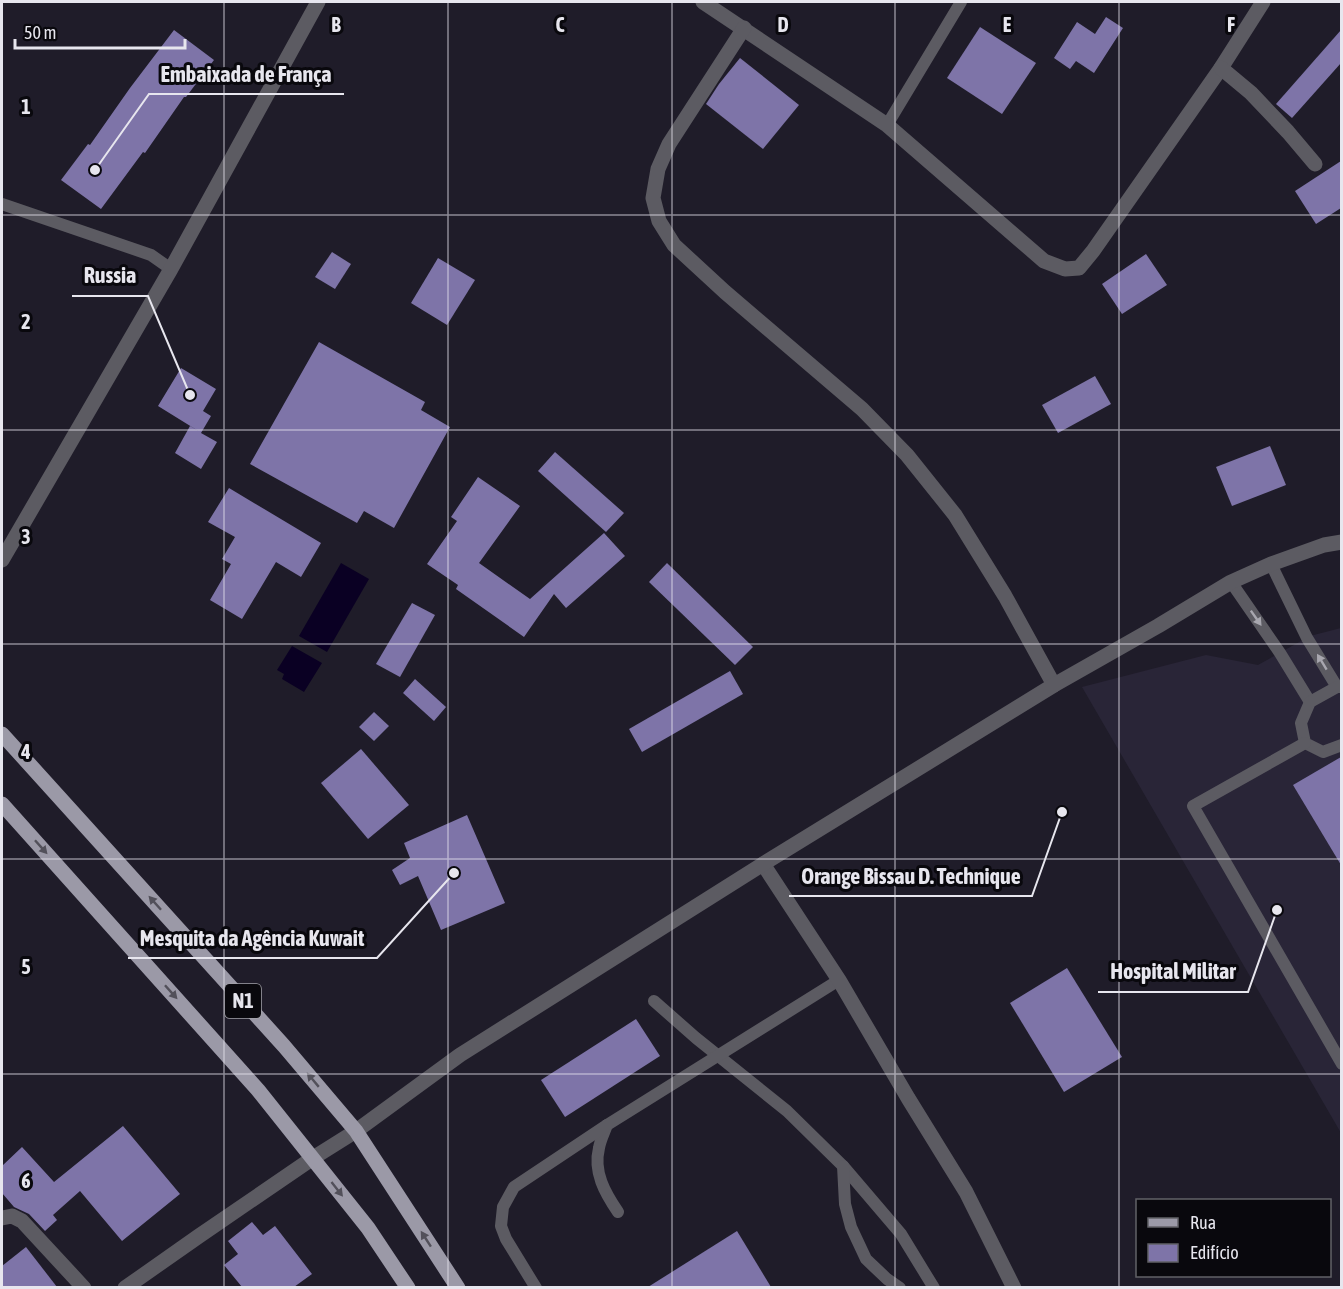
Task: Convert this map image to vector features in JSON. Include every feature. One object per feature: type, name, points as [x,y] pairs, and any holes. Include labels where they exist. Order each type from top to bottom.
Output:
[{"type":"main road","name":"N1","points":[[2,734],[284,1046],[356,1131],[458,1287]]},
{"type":"main road","name":"N1","points":[[2,804],[258,1090],[368,1228],[408,1287]]},
{"type":"street","points":[[2,560],[171,268],[318,2]]},
{"type":"street","points":[[704,2],[887,125],[1044,261],[1065,269],[1079,268],[1093,251],[1221,68],[1263,2]]},
{"type":"street","points":[[744,28],[669,144],[658,169],[653,198],[659,221],[674,245],[725,292],[862,409],[907,455],[955,515],[1005,596],[1054,685]]},
{"type":"street","points":[[1221,68],[1251,93],[1315,164]]},
{"type":"street","points":[[125,1287],[356,1131],[460,1056],[764,864],[1054,685],[1231,582],[1271,564],[1324,545],[1341,542]]},
{"type":"street","points":[[764,864],[839,980],[966,1192],[1014,1287]]},
{"type":"street","points":[[2,1218],[12,1216],[22,1221],[84,1287]]},
{"type":"lane","points":[[887,125],[961,2]]},
{"type":"lane","points":[[2,204],[151,255],[171,268]]},
{"type":"lane","points":[[1271,564],[1307,638],[1339,687],[1310,702],[1301,723],[1305,743]]},
{"type":"lane","points":[[1231,582],[1280,653],[1310,702]]},
{"type":"lane","points":[[1305,743],[1323,752],[1341,746]]},
{"type":"lane","points":[[1305,743],[1193,806],[1341,1064]]},
{"type":"lane","points":[[536,1287],[506,1239],[501,1226],[503,1207],[514,1187],[607,1125],[839,980]]},
{"type":"lane","points":[[654,1001],[787,1111],[843,1166],[901,1233],[934,1287]]},
{"type":"lane","points":[[607,1125],[598,1150],[598,1173],[605,1193],[618,1212]]},
{"type":"lane","points":[[843,1166],[845,1203],[851,1227],[866,1259],[887,1279],[900,1287]]},
{"type":"shaded area","points":[[341,563],[369,579],[327,652],[299,636]]},
{"type":"shaded area","points":[[1341,628],[1341,1133],[1082,687],[1206,655],[1258,665],[1310,636]]},
{"type":"shaded area","points":[[292,646],[322,663],[304,692],[282,679],[284,674],[277,670]]},
{"type":"building","points":[[1106,17],[1123,28],[1094,73],[1076,61],[1070,69],[1054,58],[1077,22],[1095,34]]},
{"type":"building","points":[[980,27],[1036,63],[1002,114],[947,78]]},
{"type":"building","points":[[174,30],[214,60],[101,209],[61,180],[88,144],[90,145]]},
{"type":"building","points":[[1341,30],[1341,63],[1292,118],[1276,104]]},
{"type":"building","points":[[740,58],[799,105],[763,149],[706,104]]},
{"type":"building","points":[[1341,161],[1341,208],[1316,224],[1295,191]]},
{"type":"building","points":[[332,252],[351,264],[335,289],[315,277]]},
{"type":"building","points":[[1146,254],[1167,285],[1122,314],[1102,284]]},
{"type":"building","points":[[438,258],[475,280],[447,325],[411,303]]},
{"type":"building","points":[[319,342],[425,402],[421,410],[450,427],[394,528],[364,511],[357,523],[250,464]]},
{"type":"building","points":[[181,368],[216,389],[203,411],[211,416],[201,433],[217,442],[201,469],[175,453],[190,426],[200,432],[158,406]]},
{"type":"building","points":[[1095,376],[1111,404],[1058,433],[1042,405]]},
{"type":"building","points":[[1270,446],[1286,485],[1232,506],[1216,467]]},
{"type":"building","points":[[555,452],[624,513],[606,532],[538,471]]},
{"type":"building","points":[[478,477],[520,506],[479,563],[530,599],[604,533],[625,556],[566,608],[554,594],[524,637],[456,589],[458,585],[427,564],[457,521],[451,517]]},
{"type":"building","points":[[229,488],[321,543],[301,577],[276,562],[242,619],[210,600],[231,564],[222,559],[235,537],[208,522]]},
{"type":"building","points":[[667,563],[753,647],[735,665],[649,582]]},
{"type":"building","points":[[412,603],[435,615],[400,677],[376,664]]},
{"type":"building","points":[[730,671],[743,694],[642,752],[629,729]]},
{"type":"building","points":[[415,679],[446,707],[434,721],[403,693]]},
{"type":"building","points":[[374,712],[389,726],[374,741],[359,727]]},
{"type":"building","points":[[361,749],[409,805],[368,839],[321,783]]},
{"type":"building","points":[[1341,757],[1341,865],[1293,785]]},
{"type":"building","points":[[467,815],[505,903],[441,930],[418,876],[400,885],[392,870],[410,858],[404,843]]},
{"type":"building","points":[[1067,968],[1122,1057],[1064,1092],[1010,1003]]},
{"type":"building","points":[[636,1019],[660,1056],[565,1117],[541,1080]]},
{"type":"building","points":[[123,1126],[180,1194],[122,1241],[80,1191],[53,1215],[57,1220],[45,1231],[29,1214],[14,1207],[2,1193],[2,1166],[22,1147],[54,1182]]},
{"type":"building","points":[[252,1222],[263,1235],[275,1226],[312,1274],[294,1287],[242,1287],[224,1265],[238,1254],[228,1241]]},
{"type":"building","points":[[737,1231],[771,1287],[648,1287]]},
{"type":"building","points":[[26,1247],[57,1287],[2,1287],[2,1266]]},
{"type":"place","name":"Embaixada de França","points":[[95,170]]},
{"type":"place","name":"Russia","points":[[190,395]]},
{"type":"place","name":"Orange Bissau D. Technique","points":[[1062,812]]},
{"type":"place","name":"Mesquita da Agência Kuwait","points":[[454,873]]},
{"type":"place","name":"Hospital Militar","points":[[1277,910]]}]
